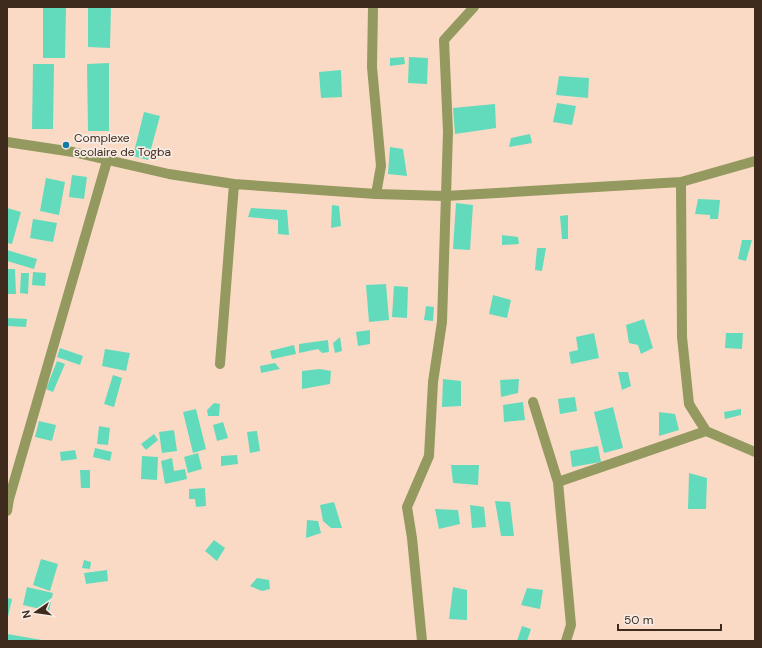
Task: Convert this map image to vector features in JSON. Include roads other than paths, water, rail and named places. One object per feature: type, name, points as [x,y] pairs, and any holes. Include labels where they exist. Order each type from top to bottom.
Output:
[{"type":"street","points":[[373,7],[372,67],[381,166],[376,194]]},
{"type":"street","points":[[422,641],[412,538],[407,507],[429,456],[433,382],[442,322],[448,132],[444,40],[474,7]]},
{"type":"street","points":[[7,142],[73,152],[169,174],[234,184],[376,194],[445,196],[681,182],[755,161]]},
{"type":"street","points":[[7,511],[8,498],[107,161]]},
{"type":"street","points":[[681,182],[682,337],[689,404],[706,431],[755,452]]},
{"type":"street","points":[[220,364],[234,184]]},
{"type":"street","points":[[533,402],[558,482],[571,625],[566,641]]},
{"type":"street","points":[[558,482],[706,431]]},
{"type":"place","name":"Complexe scolaire de Togba","points":[[66,145]]}]
